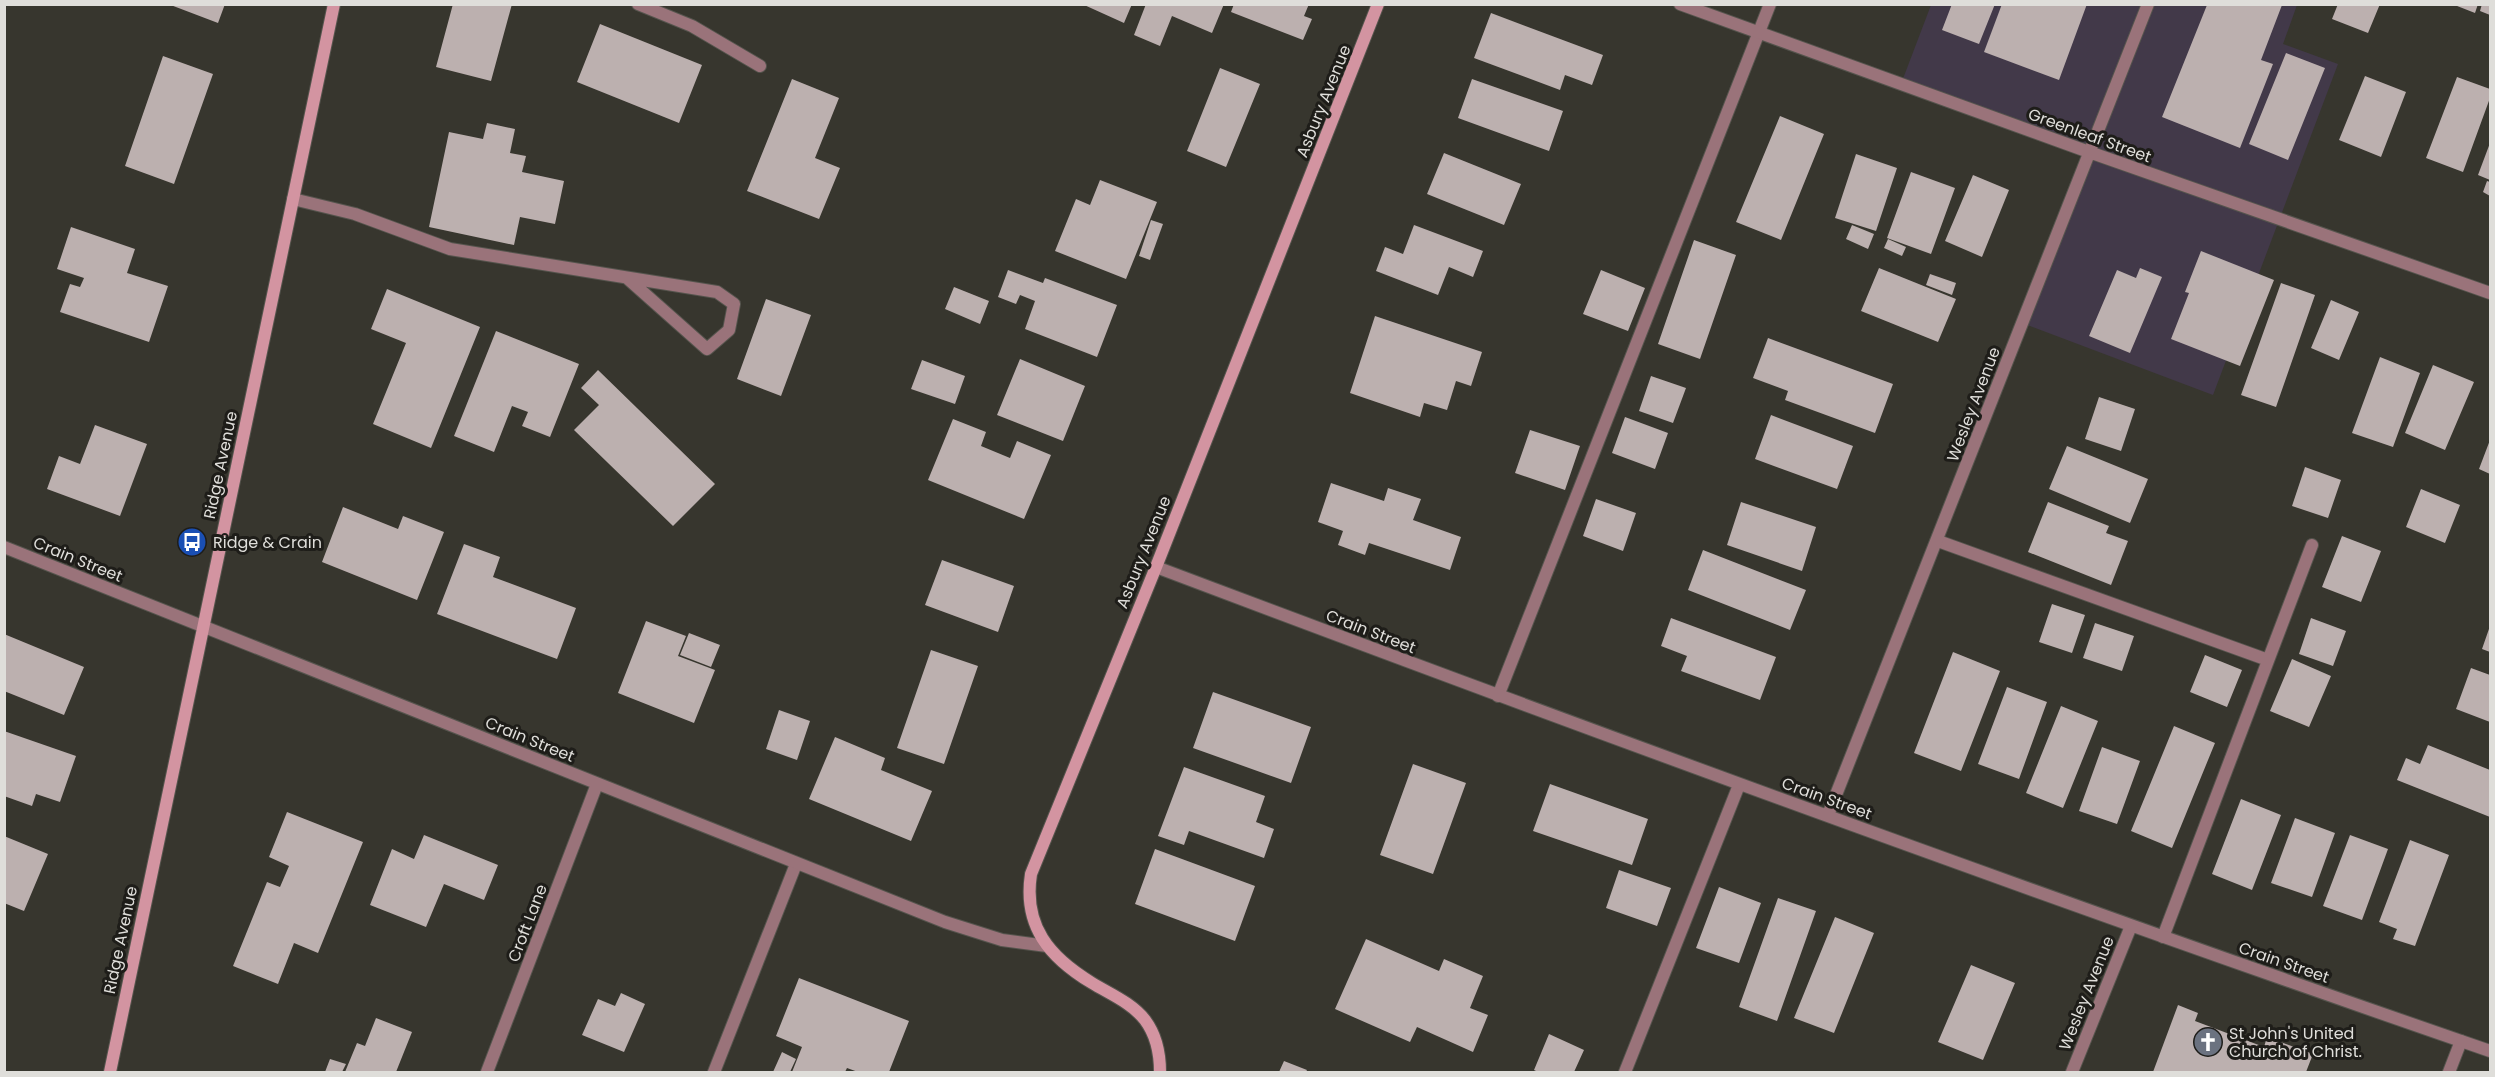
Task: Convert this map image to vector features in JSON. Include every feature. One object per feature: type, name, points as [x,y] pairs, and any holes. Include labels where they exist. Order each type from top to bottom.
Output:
[{"type":"main road","name":"Ridge Avenue","points":[[110,1072],[334,4]]},
{"type":"main road","name":"Asbury Avenue","points":[[1160,1072],[1160,1054],[1155,1036],[1144,1019],[1129,1005],[1075,971],[1047,946],[1030,911],[1028,895],[1030,874],[1156,567],[1378,4]]},
{"type":"street","points":[[638,4],[692,26],[760,66]]},
{"type":"street","name":"Greenleaf Street","points":[[1680,4],[2089,152],[2490,293]]},
{"type":"street","points":[[1498,696],[1770,4]]},
{"type":"street","name":"Wesley Avenue","points":[[1828,815],[2148,4]]},
{"type":"street","points":[[293,199],[355,214],[450,249],[717,292],[734,304],[729,330],[707,349],[627,278]]},
{"type":"street","points":[[1938,541],[2268,660]]},
{"type":"street","points":[[2163,937],[2312,545]]},
{"type":"street","name":"Crain Street","points":[[4,547],[945,922],[1002,940],[1047,946]]},
{"type":"street","name":"Crain Street","points":[[1156,567],[1739,784],[2131,926],[2490,1051]]},
{"type":"street","name":"Croft Lane","points":[[487,1072],[597,784]]},
{"type":"street","points":[[1625,1072],[1739,784]]},
{"type":"street","points":[[714,1072],[796,864]]},
{"type":"street","name":"Wesley Avenue","points":[[2072,1072],[2131,926]]},
{"type":"street","points":[[2449,1072],[2461,1041]]},
{"type":"shaded area","points":[[1931,5],[2297,5],[2283,44],[2338,64],[2213,395],[2022,323],[2089,152],[1901,84]]},
{"type":"building","points":[[168,4],[225,4],[218,23]]},
{"type":"building","points":[[453,4],[512,4],[491,81],[436,67]]},
{"type":"building","points":[[1082,4],[1132,4],[1124,23]]},
{"type":"building","points":[[1146,4],[1224,4],[1212,33],[1172,16],[1160,46],[1134,35]]},
{"type":"building","points":[[1234,4],[1309,4],[1304,16],[1312,19],[1303,40],[1231,12]]},
{"type":"building","points":[[1952,4],[1995,4],[1979,44],[1942,30]]},
{"type":"building","points":[[2002,4],[2087,4],[2059,80],[1984,52]]},
{"type":"building","points":[[2338,4],[2380,4],[2368,33],[2332,19]]},
{"type":"building","points":[[2452,4],[2478,4],[2475,13]]},
{"type":"building","points":[[2482,4],[2490,4],[2490,15],[2480,11]]},
{"type":"building","points":[[2207,5],[2282,5],[2261,60],[2273,64],[2240,148],[2162,117]]},
{"type":"building","points":[[1491,13],[1603,55],[1592,85],[1565,75],[1560,90],[1474,58]]},
{"type":"building","points":[[600,24],[702,65],[679,123],[577,82]]},
{"type":"building","points":[[2286,53],[2325,68],[2288,160],[2249,144]]},
{"type":"building","points":[[163,56],[213,74],[174,184],[125,166]]},
{"type":"building","points":[[1220,68],[1260,84],[1226,167],[1187,151]]},
{"type":"building","points":[[2365,76],[2406,92],[2381,157],[2339,140]]},
{"type":"building","points":[[2457,77],[2490,89],[2490,98],[2463,172],[2426,158]]},
{"type":"building","points":[[792,79],[839,98],[815,158],[840,168],[819,219],[747,191]]},
{"type":"building","points":[[1472,79],[1563,111],[1549,151],[1458,118]]},
{"type":"building","points":[[1780,116],[1824,134],[1781,240],[1736,222]]},
{"type":"building","points":[[487,123],[515,129],[510,153],[526,156],[522,172],[564,181],[555,224],[520,217],[514,245],[429,227],[449,132],[483,139]]},
{"type":"building","points":[[2490,143],[2490,180],[2478,175]]},
{"type":"building","points":[[1444,153],[1521,184],[1504,225],[1427,194]]},
{"type":"building","points":[[1856,154],[1897,168],[1876,231],[1835,218]]},
{"type":"building","points":[[1911,172],[1955,188],[1931,254],[1887,238]]},
{"type":"building","points":[[1973,175],[2009,190],[1982,257],[1945,241]]},
{"type":"building","points":[[1100,180],[1157,202],[1126,279],[1055,251],[1076,199],[1090,205]]},
{"type":"building","points":[[2487,181],[2490,182],[2490,196],[2483,192]]},
{"type":"building","points":[[1151,220],[1163,224],[1150,260],[1139,256]]},
{"type":"building","points":[[1414,225],[1483,251],[1473,277],[1449,267],[1438,295],[1376,271],[1385,247],[1403,254]]},
{"type":"building","points":[[1852,225],[1874,234],[1868,249],[1846,239]]},
{"type":"building","points":[[71,227],[135,249],[127,273],[168,286],[149,342],[60,312],[70,284],[80,287],[84,278],[57,269]]},
{"type":"building","points":[[1888,239],[1906,247],[1902,256],[1884,248]]},
{"type":"building","points":[[1694,240],[1736,255],[1700,359],[1658,344]]},
{"type":"building","points":[[2201,251],[2274,280],[2240,366],[2171,339],[2189,293],[2185,292]]},
{"type":"building","points":[[1879,268],[1956,299],[1938,342],[1861,311]]},
{"type":"building","points":[[2140,268],[2162,277],[2130,353],[2089,336],[2117,270],[2136,278]]},
{"type":"building","points":[[1008,270],[1043,283],[1045,278],[1117,305],[1097,357],[1025,329],[1035,301],[1020,295],[1016,304],[998,297]]},
{"type":"building","points":[[1601,270],[1645,288],[1628,331],[1583,314]]},
{"type":"building","points":[[1930,274],[1956,283],[1952,295],[1926,285]]},
{"type":"building","points":[[2281,283],[2315,295],[2276,407],[2241,395]]},
{"type":"building","points":[[954,287],[989,301],[980,324],[945,309]]},
{"type":"building","points":[[387,289],[480,327],[431,448],[373,424],[406,343],[371,329]]},
{"type":"building","points":[[766,299],[811,315],[781,396],[737,379]]},
{"type":"building","points":[[2331,300],[2359,312],[2339,360],[2311,348]]},
{"type":"building","points":[[1375,316],[1482,352],[1471,386],[1456,381],[1447,410],[1424,403],[1420,417],[1350,393]]},
{"type":"building","points":[[496,331],[579,364],[550,437],[522,426],[528,412],[512,406],[494,452],[454,436]]},
{"type":"building","points":[[1768,338],[1893,384],[1875,433],[1785,400],[1788,391],[1753,378]]},
{"type":"building","points":[[2380,357],[2420,373],[2393,447],[2352,433]]},
{"type":"building","points":[[1020,359],[1085,386],[1063,441],[997,415]]},
{"type":"building","points":[[922,360],[965,376],[955,404],[911,389]]},
{"type":"building","points":[[2433,365],[2474,382],[2445,450],[2405,433]]},
{"type":"building","points":[[598,370],[715,484],[673,526],[574,430],[599,405],[581,388]]},
{"type":"building","points":[[1651,376],[1686,388],[1673,423],[1639,411]]},
{"type":"building","points":[[2099,397],[2135,409],[2121,451],[2085,439]]},
{"type":"building","points":[[1771,415],[1853,446],[1837,489],[1755,459]]},
{"type":"building","points":[[1625,417],[1668,433],[1655,469],[1612,453]]},
{"type":"building","points":[[953,419],[986,432],[981,446],[1010,458],[1017,441],[1051,455],[1024,519],[928,480]]},
{"type":"building","points":[[95,425],[147,444],[120,516],[47,489],[59,456],[80,464]]},
{"type":"building","points":[[1530,430],[1580,446],[1565,490],[1515,473]]},
{"type":"building","points":[[2490,440],[2490,474],[2479,469]]},
{"type":"building","points":[[2067,446],[2148,479],[2130,523],[2049,489]]},
{"type":"building","points":[[2305,467],[2341,480],[2328,518],[2292,506]]},
{"type":"building","points":[[1331,483],[1384,501],[1388,488],[1421,499],[1413,520],[1461,537],[1450,570],[1369,543],[1365,555],[1338,545],[1343,531],[1318,522]]},
{"type":"building","points":[[2421,489],[2460,505],[2445,543],[2406,527]]},
{"type":"building","points":[[1596,499],[1636,513],[1623,551],[1583,536]]},
{"type":"building","points":[[1741,502],[1816,527],[1802,571],[1727,545]]},
{"type":"building","points":[[2048,502],[2109,526],[2106,533],[2128,541],[2111,585],[2028,552]]},
{"type":"building","points":[[343,507],[398,529],[403,516],[444,532],[417,600],[322,562]]},
{"type":"building","points":[[2342,536],[2381,551],[2361,602],[2322,587]]},
{"type":"building","points":[[464,544],[500,557],[493,577],[576,608],[557,659],[437,614]]},
{"type":"building","points":[[1703,550],[1806,590],[1790,630],[1688,590]]},
{"type":"building","points":[[942,560],[1014,586],[998,632],[925,605]]},
{"type":"building","points":[[2052,604],[2085,615],[2072,653],[2039,642]]},
{"type":"building","points":[[1671,618],[1776,657],[1760,700],[1681,671],[1687,656],[1661,646]]},
{"type":"building","points":[[2311,618],[2346,631],[2333,666],[2299,654]]},
{"type":"building","points":[[646,621],[686,636],[678,656],[715,670],[694,723],[618,693]]},
{"type":"building","points":[[2095,623],[2134,636],[2122,671],[2083,658]]},
{"type":"building","points":[[2490,626],[2490,652],[2482,649]]},
{"type":"building","points":[[689,633],[720,645],[711,667],[680,655]]},
{"type":"building","points":[[4,634],[84,667],[64,715],[4,691]]},
{"type":"building","points":[[931,650],[978,666],[944,764],[897,748]]},
{"type":"building","points":[[1953,652],[2000,671],[1961,771],[1914,753]]},
{"type":"building","points":[[2205,655],[2242,670],[2227,707],[2190,692]]},
{"type":"building","points":[[2292,659],[2331,676],[2309,727],[2270,711]]},
{"type":"building","points":[[2471,668],[2490,675],[2490,722],[2456,709]]},
{"type":"building","points":[[2007,687],[2047,702],[2019,779],[1978,764]]},
{"type":"building","points":[[1213,692],[1311,727],[1291,783],[1193,748]]},
{"type":"building","points":[[2061,706],[2098,721],[2063,808],[2026,793]]},
{"type":"building","points":[[779,710],[810,721],[797,760],[766,749]]},
{"type":"building","points":[[2174,726],[2215,743],[2172,848],[2131,831]]},
{"type":"building","points":[[4,731],[76,756],[60,802],[36,794],[32,806],[4,796]]},
{"type":"building","points":[[835,737],[885,758],[881,770],[932,791],[911,841],[809,799]]},
{"type":"building","points":[[2428,745],[2490,770],[2490,817],[2397,780],[2406,758],[2420,764]]},
{"type":"building","points":[[2102,747],[2140,761],[2117,824],[2079,811]]},
{"type":"building","points":[[1413,764],[1466,783],[1433,874],[1380,855]]},
{"type":"building","points":[[1184,767],[1265,796],[1256,822],[1274,829],[1264,858],[1189,831],[1184,845],[1158,836]]},
{"type":"building","points":[[1550,784],[1648,819],[1632,865],[1533,831]]},
{"type":"building","points":[[2241,799],[2281,815],[2252,890],[2212,874]]},
{"type":"building","points":[[287,812],[363,842],[318,953],[294,943],[278,984],[233,966],[267,882],[280,887],[289,866],[269,857]]},
{"type":"building","points":[[2295,818],[2335,833],[2312,897],[2271,883]]},
{"type":"building","points":[[424,835],[498,865],[484,900],[444,884],[426,927],[370,905],[392,849],[414,859]]},
{"type":"building","points":[[2350,835],[2388,849],[2362,920],[2323,906]]},
{"type":"building","points":[[4,836],[48,854],[24,911],[4,903]]},
{"type":"building","points":[[2410,840],[2449,855],[2415,946],[2393,939],[2397,929],[2379,922]]},
{"type":"building","points":[[1155,849],[1255,886],[1235,941],[1135,904]]},
{"type":"building","points":[[1619,870],[1671,888],[1657,926],[1606,908]]},
{"type":"building","points":[[1719,887],[1761,903],[1739,963],[1696,948]]},
{"type":"building","points":[[1778,898],[1816,911],[1777,1021],[1739,1007]]},
{"type":"building","points":[[1835,917],[1874,933],[1834,1033],[1794,1018]]},
{"type":"building","points":[[1366,939],[1439,971],[1444,959],[1483,976],[1470,1008],[1488,1015],[1473,1052],[1417,1027],[1410,1042],[1335,1009]]},
{"type":"building","points":[[1971,965],[2015,983],[1983,1060],[1938,1042]]},
{"type":"building","points":[[799,978],[909,1021],[889,1072],[858,1072],[847,1068],[845,1072],[792,1072],[802,1047],[776,1036]]},
{"type":"building","points":[[621,993],[645,1004],[624,1052],[582,1035],[598,999],[615,1006]]},
{"type":"building","name":"St John's United Church of Christ.","points":[[2178,1005],[2198,1013],[2195,1021],[2264,1047],[2267,1037],[2313,1054],[2306,1072],[2153,1072]]},
{"type":"building","points":[[376,1018],[412,1032],[396,1072],[345,1072],[357,1043],[365,1046]]},
{"type":"building","points":[[1549,1034],[1584,1050],[1574,1072],[1534,1070]]},
{"type":"building","points":[[782,1052],[796,1059],[790,1072],[773,1072]]},
{"type":"building","points":[[330,1059],[346,1064],[342,1072],[325,1072]]},
{"type":"building","points":[[1284,1061],[1307,1070],[1306,1072],[1279,1072]]},
{"type":"place","name":"Ridge & Crain","points":[[192,542]]},
{"type":"place","name":"St John's United Church of Christ.","points":[[2208,1042]]}]
